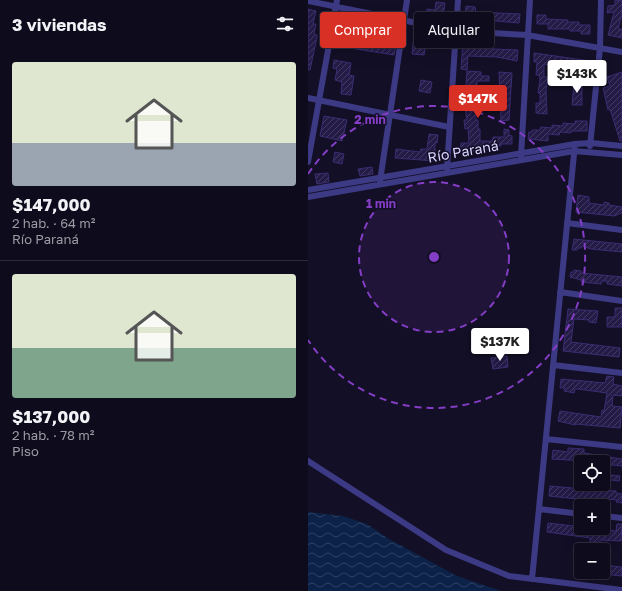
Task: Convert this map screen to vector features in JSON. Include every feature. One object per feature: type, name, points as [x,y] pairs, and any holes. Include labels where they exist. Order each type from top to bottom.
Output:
[{"type":"street","points":[[406,12],[408,0]]},
{"type":"street","points":[[457,12],[458,0]]},
{"type":"street","points":[[520,161],[530,0]]},
{"type":"street","points":[[590,151],[600,48],[601,0]]},
{"type":"street","points":[[308,1],[336,3],[372,12]]},
{"type":"street","points":[[308,162],[336,3]]},
{"type":"street","points":[[494,33],[527,35],[622,52]]},
{"type":"street","points":[[380,182],[400,48]]},
{"type":"street","points":[[448,173],[449,127],[455,48]]},
{"type":"street","points":[[308,98],[449,127]]},
{"type":"street","name":"Río Paraná","points":[[308,197],[447,166],[575,144],[591,143],[622,146]]},
{"type":"street","points":[[532,579],[575,144]]},
{"type":"street","name":"Río Paraná","points":[[308,190],[448,173],[574,152],[590,151],[622,155]]},
{"type":"street","points":[[568,223],[622,230]]},
{"type":"street","points":[[560,292],[622,301]]},
{"type":"street","points":[[553,365],[622,373]]},
{"type":"street","points":[[546,439],[622,447]]},
{"type":"street","points":[[308,461],[446,550],[510,576],[622,590]]},
{"type":"street","points":[[539,509],[574,513]]},
{"type":"street","points":[[610,517],[622,518]]},
{"type":"water","points":[[308,512],[343,516],[367,524],[389,539],[457,576],[501,591],[308,591]]},
{"type":"building","points":[[615,0],[622,1],[622,14],[618,29],[622,29],[622,38],[608,35],[614,12],[607,13],[608,6],[615,5]]},
{"type":"building","points":[[436,2],[445,3],[444,12],[426,12],[427,9],[435,10]]},
{"type":"building","points":[[466,6],[475,7],[476,12],[466,12]]},
{"type":"building","points":[[308,9],[316,11],[313,24],[316,24],[314,34],[317,35],[310,70],[308,70]]},
{"type":"building","points":[[494,13],[520,14],[519,23],[494,21]]},
{"type":"building","points":[[537,15],[546,15],[546,19],[568,20],[567,22],[579,22],[579,25],[590,25],[590,34],[581,34],[581,31],[570,31],[570,29],[548,29],[548,24],[537,24]]},
{"type":"building","points":[[414,36],[414,48],[425,48],[424,55],[412,54]]},
{"type":"building","points":[[350,48],[395,48],[394,55]]},
{"type":"building","points":[[463,48],[518,50],[517,61],[497,57],[468,56],[467,70],[461,69]]},
{"type":"building","points":[[534,53],[591,61],[590,66],[587,66],[587,70],[544,64],[544,77],[548,77],[546,90],[547,114],[536,113],[536,103],[540,103],[540,93],[538,93],[540,80],[539,75],[536,75],[537,62],[534,62]]},
{"type":"building","points":[[334,60],[351,63],[349,75],[354,76],[351,95],[341,94],[342,82],[335,80],[337,69],[333,68]]},
{"type":"building","points":[[467,71],[481,72],[481,76],[489,76],[489,81],[477,81],[477,88],[475,88],[474,92],[476,120],[478,120],[478,129],[480,129],[480,141],[492,141],[493,137],[504,137],[504,129],[509,130],[509,135],[512,136],[512,144],[493,146],[493,150],[478,149],[478,151],[467,151],[467,153],[460,153],[461,143],[469,143],[468,128],[465,129],[464,120],[467,120],[465,99]]},
{"type":"building","points":[[499,72],[512,73],[509,120],[501,121]]},
{"type":"building","points":[[622,72],[622,141],[620,141],[610,109],[608,110],[603,88],[610,86],[607,77]]},
{"type":"building","points":[[421,80],[432,82],[430,93],[419,91]]},
{"type":"building","points":[[574,82],[582,83],[582,105],[572,105]]},
{"type":"building","points":[[324,116],[347,120],[342,141],[320,136]]},
{"type":"building","points":[[575,121],[587,121],[587,131],[571,131],[571,133],[560,132],[559,135],[548,134],[548,141],[528,139],[529,132],[532,132],[532,130],[540,130],[541,127],[552,128],[552,125],[563,126],[563,123],[575,124]]},
{"type":"building","points":[[429,134],[438,135],[437,143],[435,143],[435,161],[395,158],[396,149],[420,152],[421,149],[427,149]]},
{"type":"building","points":[[335,152],[344,154],[342,164],[333,162]]},
{"type":"building","points":[[372,167],[373,174],[360,176],[358,169]]},
{"type":"building","points":[[328,173],[329,182],[317,184],[315,174]]},
{"type":"building","points":[[578,195],[589,197],[589,203],[604,205],[604,202],[609,203],[609,205],[622,207],[622,213],[614,216],[576,212]]},
{"type":"building","points":[[574,239],[622,244],[622,252],[591,249],[582,246],[577,250],[572,250]]},
{"type":"building","points":[[574,270],[581,271],[581,273],[622,277],[622,286],[607,284],[607,281],[602,281],[601,284],[581,282],[581,280],[570,277],[571,272],[574,272]]},
{"type":"building","points":[[615,308],[622,308],[622,327],[607,327],[607,317],[615,317]]},
{"type":"building","points":[[568,309],[598,311],[596,323],[589,322],[589,320],[574,319],[571,342],[620,348],[619,357],[563,351]]},
{"type":"building","points":[[507,356],[508,367],[493,369],[491,358]]},
{"type":"building","points":[[607,376],[614,377],[613,384],[622,386],[622,396],[613,395],[612,406],[622,407],[620,428],[575,425],[558,421],[560,411],[601,417],[602,410],[604,411],[607,393],[578,389],[575,389],[574,393],[564,391],[565,388],[560,388],[561,379],[605,383]]},
{"type":"building","points":[[568,448],[584,449],[584,453],[597,455],[574,455],[574,460],[552,459],[553,450],[568,452]]},
{"type":"building","points":[[610,457],[622,459],[622,466],[610,465]]},
{"type":"building","points":[[610,475],[620,476],[619,481],[610,480]]},
{"type":"building","points":[[550,486],[574,488],[574,491],[616,491],[616,493],[622,494],[622,503],[616,502],[617,500],[610,499],[578,499],[549,496]]},
{"type":"building","points":[[548,523],[574,526],[574,535],[610,535],[610,530],[616,531],[617,524],[622,524],[621,541],[600,540],[600,543],[590,543],[590,538],[547,532]]},
{"type":"building","points":[[610,566],[622,567],[622,576],[610,575]]}]
